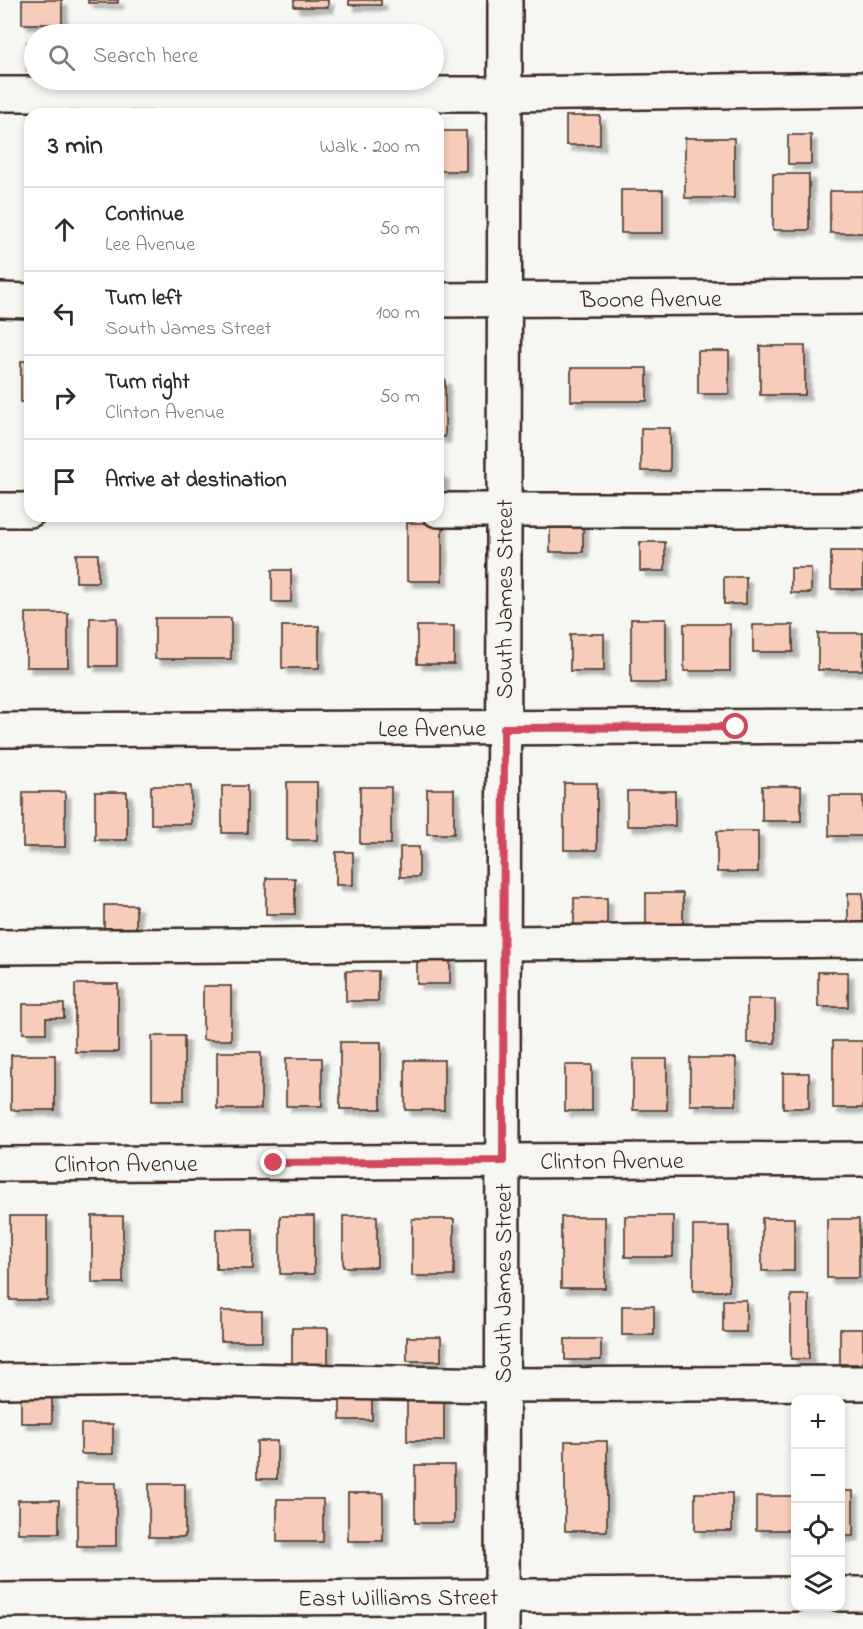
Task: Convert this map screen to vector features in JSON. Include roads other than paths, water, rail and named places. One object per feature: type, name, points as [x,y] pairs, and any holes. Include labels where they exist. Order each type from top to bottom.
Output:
[{"type":"street","name":"South James Street","points":[[502,1613],[505,0]]},
{"type":"street","points":[[0,94],[505,94],[863,89]]},
{"type":"street","name":"Boone Avenue","points":[[444,300],[863,297]]},
{"type":"street","points":[[0,300],[24,301]]},
{"type":"street","points":[[0,510],[24,510]]},
{"type":"street","points":[[444,510],[863,510]]},
{"type":"street","name":"Lee Avenue","points":[[0,730],[863,726]]},
{"type":"street","points":[[0,947],[863,940]]},
{"type":"street","name":"Clinton Avenue","points":[[0,1164],[863,1159]]},
{"type":"street","points":[[0,1381],[171,1379],[503,1385],[863,1383]]},
{"type":"street","name":"East Williams Street","points":[[0,1600],[502,1613],[791,1594]]},
{"type":"street","points":[[845,1594],[863,1594]]}]
